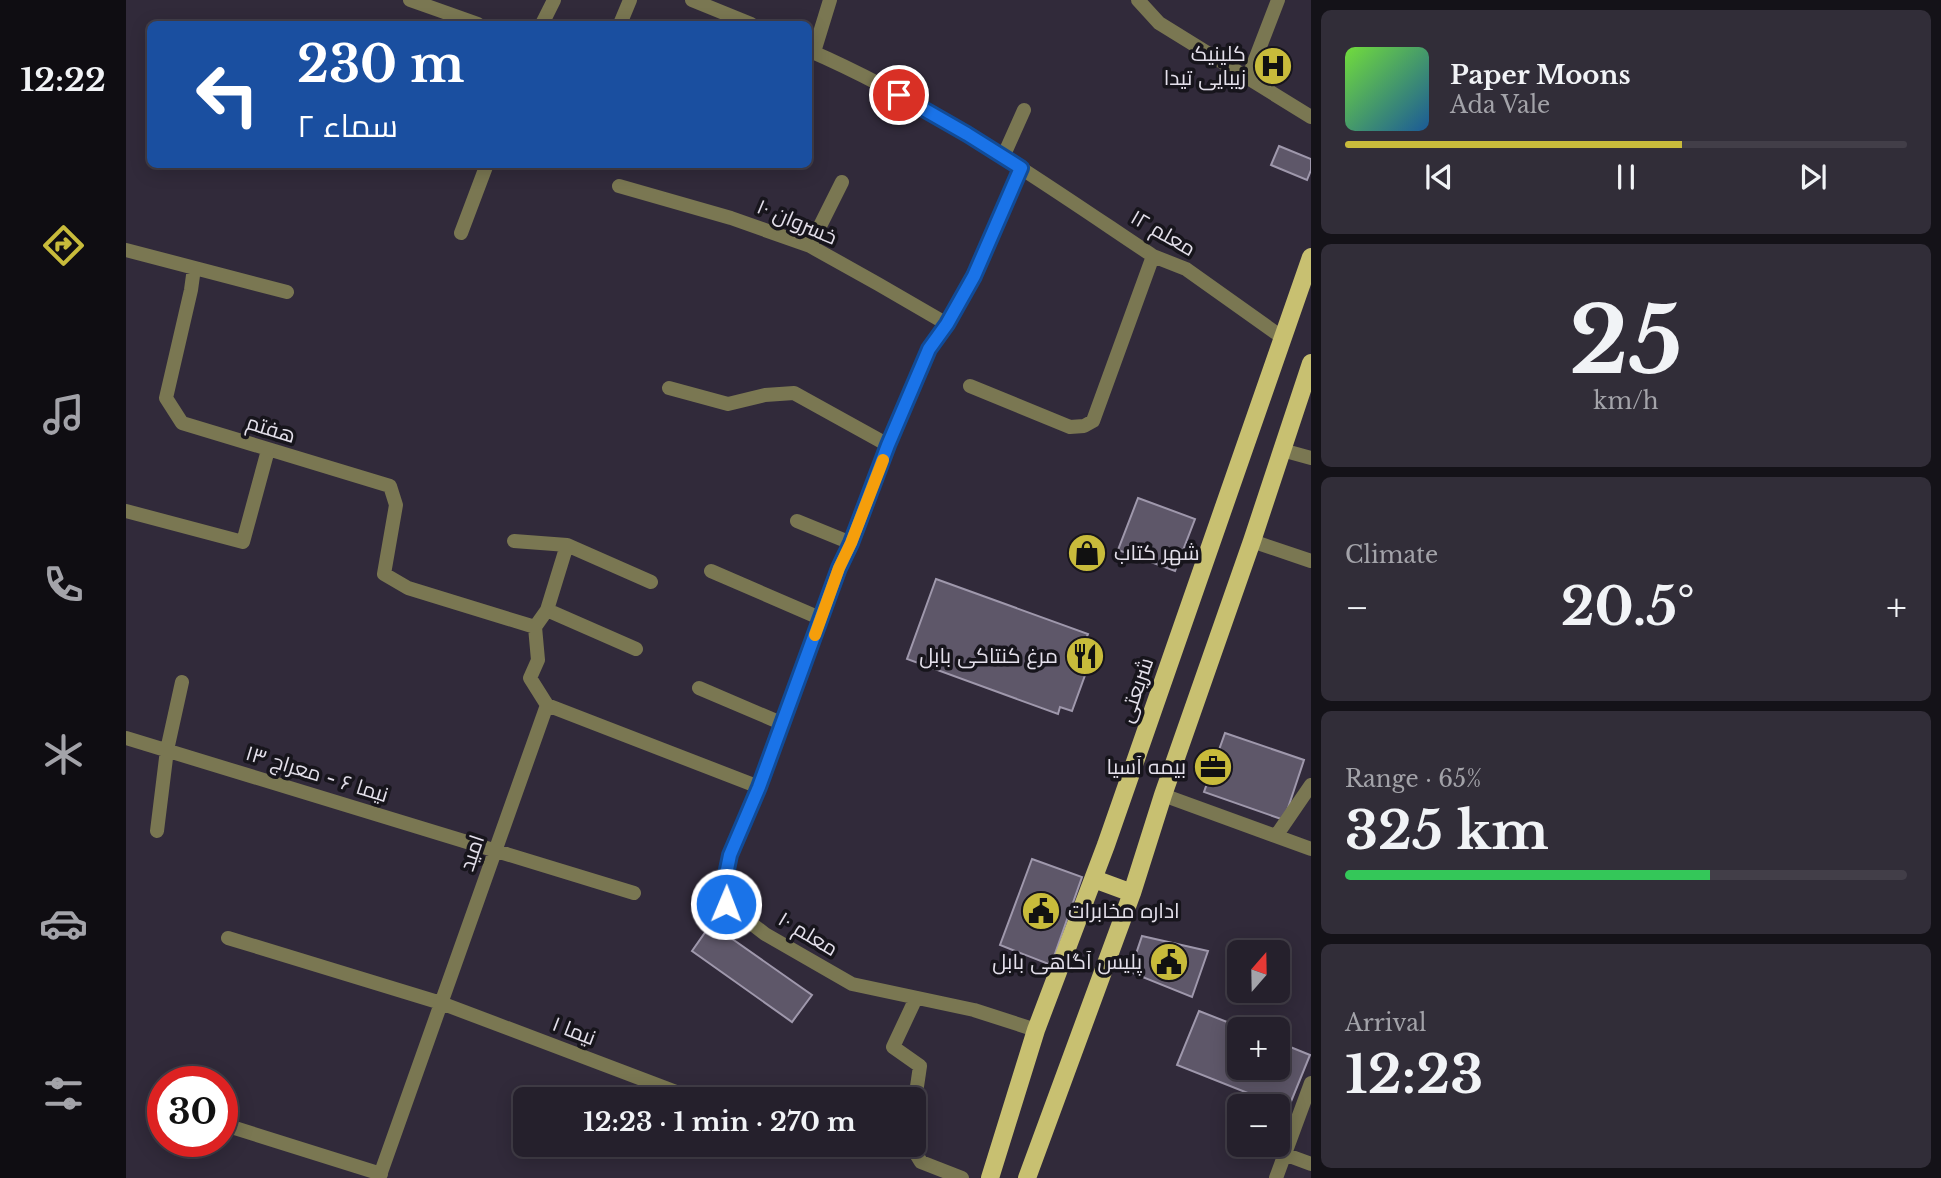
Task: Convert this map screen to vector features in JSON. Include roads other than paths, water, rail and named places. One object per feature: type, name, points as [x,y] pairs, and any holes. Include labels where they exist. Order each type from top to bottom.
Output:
[{"type":"main road","name":"شریعتی","points":[[990,1178],[1037,1030],[1094,879],[1311,257]]},
{"type":"main road","points":[[1029,1178],[1132,893],[1311,363]]},
{"type":"main road","points":[[1094,879],[1132,893]]},
{"type":"street","points":[[411,0],[470,21]]},
{"type":"street","points":[[544,21],[554,0]]},
{"type":"street","points":[[621,21],[630,0]]},
{"type":"street","points":[[692,0],[744,21]]},
{"type":"street","points":[[812,48],[830,0]]},
{"type":"street","points":[[1138,0],[1159,23],[1311,117]]},
{"type":"street","points":[[1248,78],[1279,0]]},
{"type":"street","name":"معلم ۱۲","points":[[812,52],[920,106],[1003,156],[1153,256],[1186,270],[1283,338]]},
{"type":"street","points":[[1003,156],[1024,110]]},
{"type":"street","points":[[461,233],[485,168]]},
{"type":"street","name":"معلم ۱۰","points":[[1021,168],[974,276],[947,324],[929,349],[888,445],[839,568],[759,787],[730,855],[723,889],[726,904],[765,934],[852,984],[974,1010],[1037,1030]]},
{"type":"street","points":[[810,246],[842,182]]},
{"type":"street","name":"خسروان ۱۰","points":[[619,186],[732,218],[810,246],[947,324]]},
{"type":"street","points":[[126,250],[287,292]]},
{"type":"street","points":[[970,386],[1070,427],[1084,426],[1093,421],[1153,256]]},
{"type":"street","name":"هفتم","points":[[194,268],[166,398],[182,423],[390,486],[396,505],[384,574],[408,588],[535,627]]},
{"type":"street","points":[[669,388],[728,404],[765,395],[794,393],[888,445]]},
{"type":"street","points":[[126,511],[243,542],[268,450]]},
{"type":"street","points":[[1282,450],[1311,458]]},
{"type":"street","points":[[797,521],[851,543]]},
{"type":"street","points":[[514,541],[567,545],[651,582]]},
{"type":"street","points":[[1252,541],[1311,561]]},
{"type":"street","points":[[567,545],[547,610],[535,627],[538,660],[530,678],[547,705],[759,787]]},
{"type":"street","points":[[711,571],[822,620]]},
{"type":"street","points":[[547,610],[636,649]]},
{"type":"street","points":[[157,831],[167,750],[182,682]]},
{"type":"street","points":[[699,688],[781,723]]},
{"type":"street","name":"امید","points":[[380,1176],[547,705]]},
{"type":"street","name":"نیما ۶ - معراج ۱۳","points":[[126,738],[635,893]]},
{"type":"street","points":[[1276,836],[1311,785]]},
{"type":"street","points":[[1163,795],[1311,849]]},
{"type":"street","name":"نیما ۱","points":[[228,938],[441,1003],[663,1087]]},
{"type":"street","points":[[916,998],[893,1047],[920,1066],[917,1087]]},
{"type":"street","points":[[1290,1141],[1308,1102],[1311,1083]]},
{"type":"street","points":[[238,1129],[380,1176]]},
{"type":"street","points":[[1290,1156],[1311,1164]]},
{"type":"street","points":[[918,1157],[921,1162],[962,1178]]},
{"type":"street","points":[[1276,1178],[1283,1157]]},
{"type":"place","name":"کلینیک زیبایی تیدا","points":[[1273,66]]},
{"type":"place","name":"شهر کتاب","points":[[1087,553]]},
{"type":"place","name":"مرغ کنتاکی بابل","points":[[1085,656]]},
{"type":"place","name":"بیمه آسیا","points":[[1213,767]]},
{"type":"place","name":"اداره مخابرات","points":[[1041,911]]},
{"type":"place","name":"پلیس آگاهی بابل","points":[[1169,962]]}]
